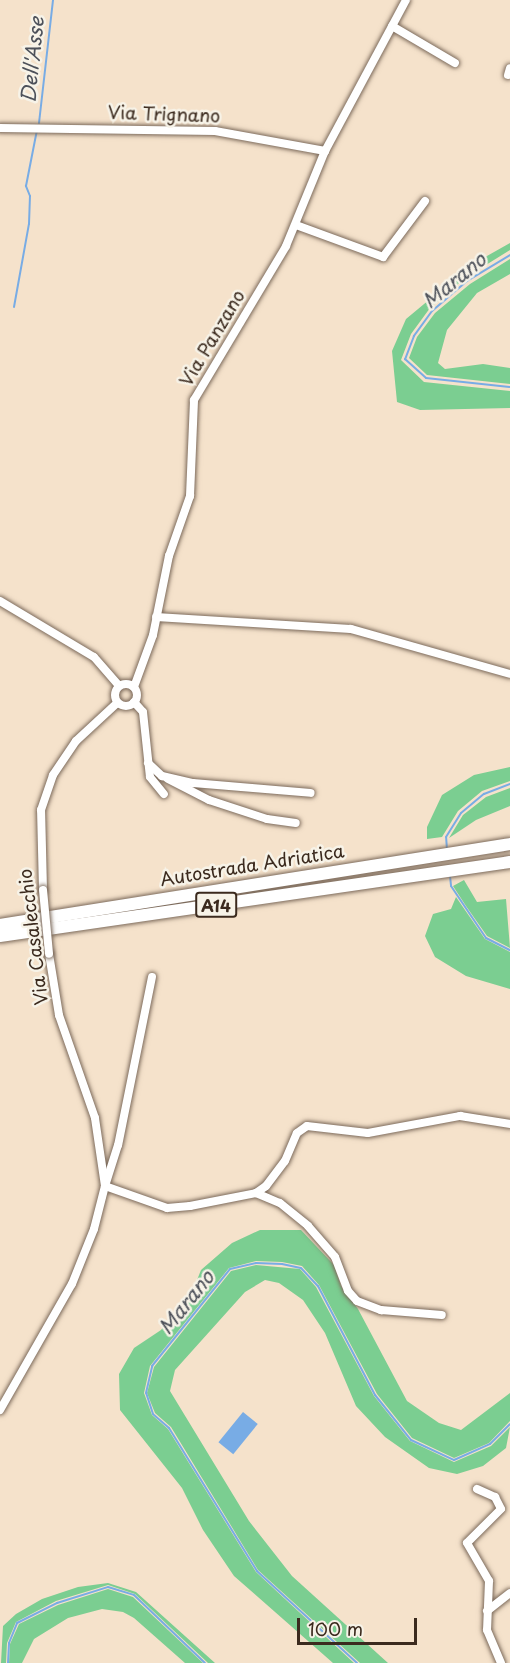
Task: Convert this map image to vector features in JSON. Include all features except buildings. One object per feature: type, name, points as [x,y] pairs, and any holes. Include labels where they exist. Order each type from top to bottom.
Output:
[{"type":"highway","name":"Autostrada Adriatica","points":[[0,924],[428,854],[510,844]]},
{"type":"highway","name":"Autostrada Adriatica","points":[[0,936],[510,862]]},
{"type":"street","name":"Via Panzano","points":[[134,687],[141,674],[169,556],[190,496],[194,400],[296,225],[325,151],[406,0]]},
{"type":"street","points":[[392,26],[455,63]]},
{"type":"street","name":"Via Trignano","points":[[0,128],[215,130],[325,151]]},
{"type":"street","points":[[296,225],[383,257],[425,201]]},
{"type":"street","points":[[0,601],[94,657],[119,686],[134,687],[134,702],[143,712],[152,781],[164,794]]},
{"type":"street","points":[[156,616],[351,629],[510,674]]},
{"type":"street","points":[[119,686],[115,692],[117,702],[126,706],[134,702]]},
{"type":"street","name":"Via Casalecchio","points":[[105,1186],[95,1118],[59,1015],[42,890],[41,810],[50,782],[76,741],[117,702]]},
{"type":"street","points":[[148,764],[162,776],[198,796],[267,819],[296,823]]},
{"type":"street","points":[[162,776],[193,783],[312,794]]},
{"type":"street","name":"Via Casalecchio","points":[[0,1410],[72,1284],[91,1238],[118,1145],[152,976]]},
{"type":"street","points":[[105,1186],[167,1208],[256,1193],[277,1175],[297,1133],[307,1126],[368,1132],[460,1116],[510,1124]]},
{"type":"street","points":[[256,1193],[280,1203],[308,1226],[336,1257],[348,1291],[357,1301],[381,1310],[442,1315]]},
{"type":"street","points":[[477,1489],[495,1497],[501,1509],[467,1543],[489,1581],[487,1630],[501,1663]]},
{"type":"street","points":[[488,1611],[510,1593]]},
{"type":"green space","points":[[510,243],[510,250],[465,278],[430,308],[411,334],[401,360],[424,382],[510,391],[510,408],[420,410],[397,402],[392,351],[406,319],[471,265]]},
{"type":"green space","points":[[510,259],[510,274],[477,293],[447,330],[438,363],[445,369],[483,364],[510,368],[510,384],[427,375],[409,358],[417,337],[435,313],[470,284]]},
{"type":"green space","points":[[510,767],[510,781],[482,791],[458,811],[442,837],[427,839],[427,827],[442,795],[474,775]]},
{"type":"green space","points":[[510,788],[510,806],[476,820],[449,838],[463,815],[486,797]]},
{"type":"green space","points":[[464,880],[477,902],[506,899],[510,948],[487,936],[466,906],[453,886]]},
{"type":"green space","points":[[456,897],[485,939],[510,952],[510,989],[466,976],[435,957],[425,936],[433,914],[451,909]]},
{"type":"green space","points":[[260,1230],[301,1230],[334,1265],[341,1286],[358,1309],[407,1401],[439,1423],[461,1430],[510,1393],[510,1421],[489,1443],[454,1458],[412,1438],[377,1394],[319,1285],[302,1266],[282,1262],[256,1261],[229,1268],[150,1366],[144,1393],[152,1415],[168,1429],[256,1572],[354,1663],[333,1663],[234,1576],[203,1530],[182,1488],[120,1410],[119,1374],[134,1348],[161,1330],[193,1290],[201,1270],[232,1243]]},
{"type":"green space","points":[[256,1265],[300,1269],[316,1287],[374,1396],[410,1441],[454,1462],[491,1446],[510,1427],[506,1448],[483,1466],[457,1474],[429,1468],[385,1437],[356,1406],[325,1333],[303,1300],[279,1283],[265,1280],[245,1292],[175,1370],[170,1391],[249,1521],[292,1576],[388,1663],[360,1663],[258,1570],[171,1427],[155,1413],[147,1393],[154,1367],[231,1271]]},
{"type":"green space","points":[[108,1583],[136,1592],[215,1663],[208,1663],[135,1594],[108,1585],[56,1601],[16,1622],[7,1643],[6,1663],[1,1663],[3,1626],[16,1614],[42,1599],[78,1587]]},
{"type":"green space","points":[[108,1589],[133,1597],[203,1663],[185,1663],[134,1618],[123,1612],[102,1609],[68,1618],[34,1639],[22,1663],[9,1663],[10,1644],[19,1624],[58,1605]]},
{"type":"water","points":[[243,1412],[258,1424],[233,1454],[218,1442]]},
{"type":"waterway","name":"Dell'Asse","points":[[39,123],[53,0]]},
{"type":"waterway","name":"Dell'Asse","points":[[14,307],[29,224],[30,196],[26,186],[37,130]]},
{"type":"waterway","name":"Marano","points":[[510,255],[467,281],[432,311],[414,336],[405,359],[426,378],[510,387]]},
{"type":"waterway","name":"Marano","points":[[447,850],[446,837],[461,813],[484,794],[510,784]]},
{"type":"waterway","name":"Marano","points":[[450,876],[451,886],[486,938],[510,950]]},
{"type":"waterway","name":"Marano","points":[[357,1663],[257,1571],[169,1428],[153,1414],[146,1393],[152,1366],[230,1269],[256,1263],[282,1264],[301,1268],[318,1286],[375,1395],[411,1440],[454,1460],[490,1444],[510,1424]]},
{"type":"waterway","name":"Marano","points":[[8,1663],[9,1643],[17,1623],[57,1603],[108,1587],[134,1595],[205,1663]]}]
